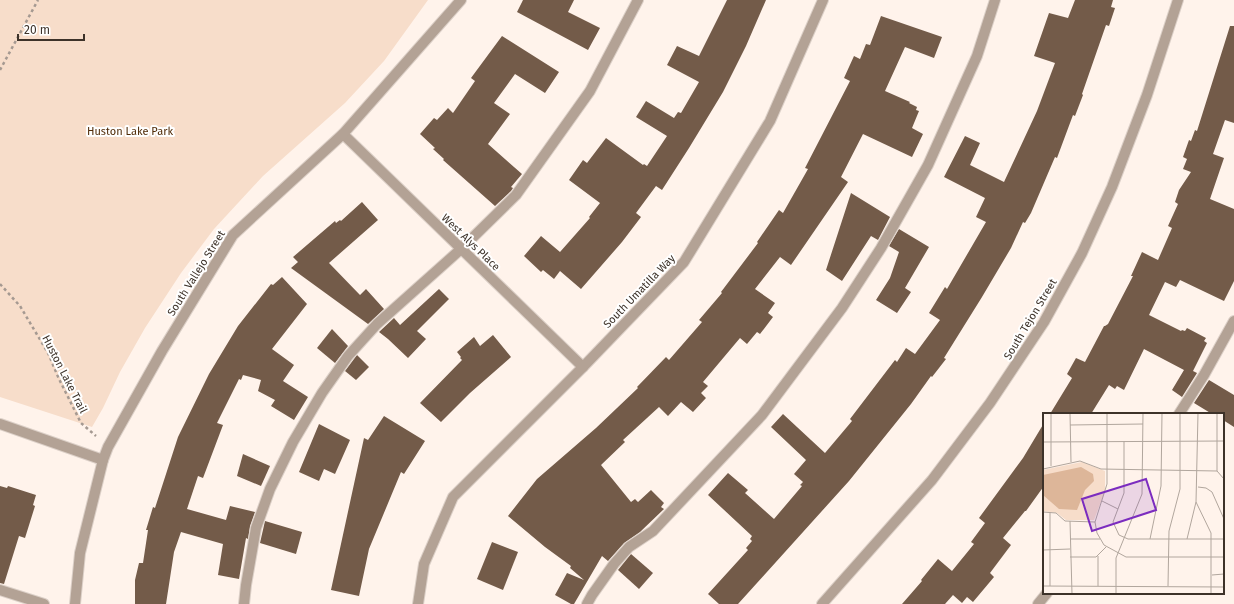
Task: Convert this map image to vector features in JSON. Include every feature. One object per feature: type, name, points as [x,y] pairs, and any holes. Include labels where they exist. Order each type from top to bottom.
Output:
[{"type":"street","name":"South Vallejo Street","points":[[75,604],[80,554],[103,460],[108,447],[162,351],[234,234],[343,134],[461,0]]},
{"type":"street","points":[[244,604],[256,528],[270,489],[293,442],[322,393],[348,356],[377,324],[461,249],[516,195],[590,91],[638,0]]},
{"type":"street","name":"South Umatilla Way","points":[[418,604],[424,564],[453,497],[583,367],[684,262],[770,121],[823,0]]},
{"type":"street","points":[[587,604],[614,564],[629,547],[653,531],[762,415],[842,308],[881,248],[928,165],[977,56],[996,0]]},
{"type":"street","name":"South Tejon Street","points":[[822,604],[932,480],[990,403],[1044,322],[1082,253],[1112,187],[1147,95],[1178,0]]},
{"type":"street","name":"West Alys Place","points":[[343,134],[583,367]]},
{"type":"street","points":[[1180,413],[1204,375],[1234,321]]},
{"type":"street","points":[[0,424],[103,460]]},
{"type":"street","points":[[0,590],[44,604]]},
{"type":"street","points":[[1038,604],[1046,594]]},
{"type":"path","points":[[0,70],[38,0]]},
{"type":"path","name":"Huston Lake Trail","points":[[0,284],[20,306],[48,353],[81,423],[108,447]]},
{"type":"green space","name":"Huston Lake Park","points":[[0,0],[428,0],[384,61],[345,103],[263,176],[214,229],[181,273],[145,328],[120,372],[92,427],[0,397]]},
{"type":"building","points":[[523,0],[574,0],[568,12],[600,28],[588,50],[517,12]]},
{"type":"building","points":[[727,0],[766,0],[746,46],[723,92],[662,190],[656,186],[636,213],[641,217],[622,242],[581,289],[560,271],[554,279],[543,270],[541,272],[524,256],[541,236],[560,252],[590,218],[589,217],[600,203],[569,180],[583,160],[587,163],[606,138],[643,165],[644,164],[647,166],[667,136],[636,117],[646,101],[674,118],[678,112],[681,113],[699,82],[667,65],[677,46],[699,56]]},
{"type":"building","points":[[1075,0],[1113,0],[1111,7],[1115,8],[1109,26],[1106,25],[1075,116],[1073,115],[1057,158],[1055,157],[1031,213],[1025,223],[1023,222],[1011,248],[944,358],[946,359],[849,481],[738,604],[719,604],[708,594],[748,550],[746,548],[752,541],[750,539],[752,536],[708,495],[728,473],[748,490],[745,493],[774,519],[802,486],[800,485],[803,482],[794,474],[806,460],[771,427],[783,414],[825,453],[852,421],[850,419],[895,360],[897,362],[906,348],[915,354],[940,320],[929,313],[945,287],[947,289],[986,222],[976,217],[985,198],[944,177],[965,136],[980,143],[970,165],[1004,182],[1037,111],[1055,63],[1034,56],[1049,13],[1068,18]]},
{"type":"building","points":[[881,16],[942,37],[934,58],[905,47],[885,91],[910,102],[909,103],[917,107],[916,110],[919,111],[912,128],[923,134],[912,157],[863,134],[841,177],[848,182],[791,265],[780,257],[755,289],[775,303],[768,313],[773,317],[760,334],[757,332],[747,344],[740,338],[703,382],[708,386],[701,393],[706,398],[693,412],[681,402],[668,416],[659,407],[623,440],[625,442],[601,465],[631,502],[635,499],[638,502],[651,490],[664,503],[661,507],[664,509],[640,532],[624,543],[608,561],[602,556],[574,604],[571,604],[555,595],[567,573],[584,580],[570,568],[571,566],[545,547],[508,516],[537,479],[596,428],[638,388],[637,387],[666,357],[669,360],[702,322],[699,320],[722,293],[721,292],[758,243],[757,242],[779,210],[783,213],[808,169],[805,168],[850,81],[844,78],[854,56],[860,59],[866,44],[870,45]]},
{"type":"building","points":[[1230,26],[1234,26],[1234,123],[1225,120],[1213,154],[1224,158],[1210,199],[1234,209],[1234,281],[1224,301],[1180,280],[1176,287],[1165,282],[1149,315],[1181,331],[1185,331],[1187,328],[1206,338],[1204,341],[1207,343],[1193,371],[1197,373],[1182,397],[1172,390],[1184,370],[1144,349],[1124,390],[1117,386],[1115,389],[1109,385],[1092,413],[1051,413],[1072,378],[1067,374],[1076,358],[1085,362],[1104,326],[1108,324],[1133,276],[1131,276],[1142,252],[1158,260],[1172,228],[1168,226],[1178,204],[1175,202],[1179,190],[1191,172],[1183,169],[1187,159],[1183,157],[1189,140],[1191,141],[1195,130],[1197,131]]},
{"type":"building","points":[[502,36],[559,72],[545,93],[515,74],[494,103],[510,114],[488,144],[522,174],[511,187],[513,188],[511,191],[495,206],[443,160],[444,159],[433,149],[435,148],[420,134],[434,118],[437,120],[448,108],[453,113],[475,81],[471,78]]},
{"type":"building","points":[[851,193],[890,217],[878,240],[871,236],[842,281],[826,270]]},
{"type":"building","points":[[362,202],[378,220],[329,263],[360,295],[366,289],[384,309],[368,324],[291,268],[298,262],[293,257],[335,221],[336,223],[340,220],[341,221]]},
{"type":"building","points":[[899,229],[929,247],[905,288],[911,292],[897,313],[876,300],[890,278],[899,252],[889,246]]},
{"type":"building","points":[[282,277],[307,304],[272,349],[294,365],[283,381],[308,397],[294,420],[271,406],[275,400],[258,391],[261,380],[243,375],[241,380],[239,379],[217,423],[223,425],[203,478],[198,476],[187,509],[226,520],[230,506],[255,512],[250,526],[248,539],[246,538],[239,579],[218,575],[223,544],[181,532],[174,552],[166,604],[135,604],[135,580],[139,563],[143,563],[148,530],[146,530],[153,507],[155,508],[178,437],[209,374],[238,326],[271,284],[273,285]]},
{"type":"building","points":[[439,289],[449,299],[417,331],[426,339],[408,358],[379,332],[394,318],[400,325]]},
{"type":"building","points":[[332,329],[348,346],[335,363],[317,348]]},
{"type":"building","points":[[493,335],[511,357],[470,393],[441,422],[420,403],[462,360],[457,352],[474,337],[480,346]]},
{"type":"building","points":[[357,355],[369,367],[356,380],[345,371]]},
{"type":"building","points":[[1209,380],[1234,395],[1234,427],[1224,421],[1224,413],[1210,413],[1194,403]]},
{"type":"building","points":[[384,416],[425,441],[404,474],[401,472],[369,549],[359,596],[331,590],[364,438],[368,440]]},
{"type":"building","points":[[319,424],[350,440],[335,474],[324,469],[319,481],[299,472]]},
{"type":"building","points":[[1043,425],[1043,487],[1026,511],[1003,538],[1011,545],[990,573],[994,577],[973,602],[967,597],[962,603],[953,595],[945,604],[902,604],[922,581],[921,580],[938,559],[952,571],[974,544],[971,542],[985,523],[979,518],[1023,458]]},
{"type":"building","points":[[243,454],[270,466],[261,486],[237,476]]},
{"type":"building","points":[[0,486],[7,488],[8,486],[36,495],[33,505],[35,506],[25,538],[19,536],[4,584],[0,583]]},
{"type":"building","points":[[265,521],[302,532],[296,554],[260,543]]},
{"type":"building","points":[[492,542],[518,552],[503,590],[477,579]]},
{"type":"building","points":[[631,554],[653,573],[639,589],[618,570]]}]
